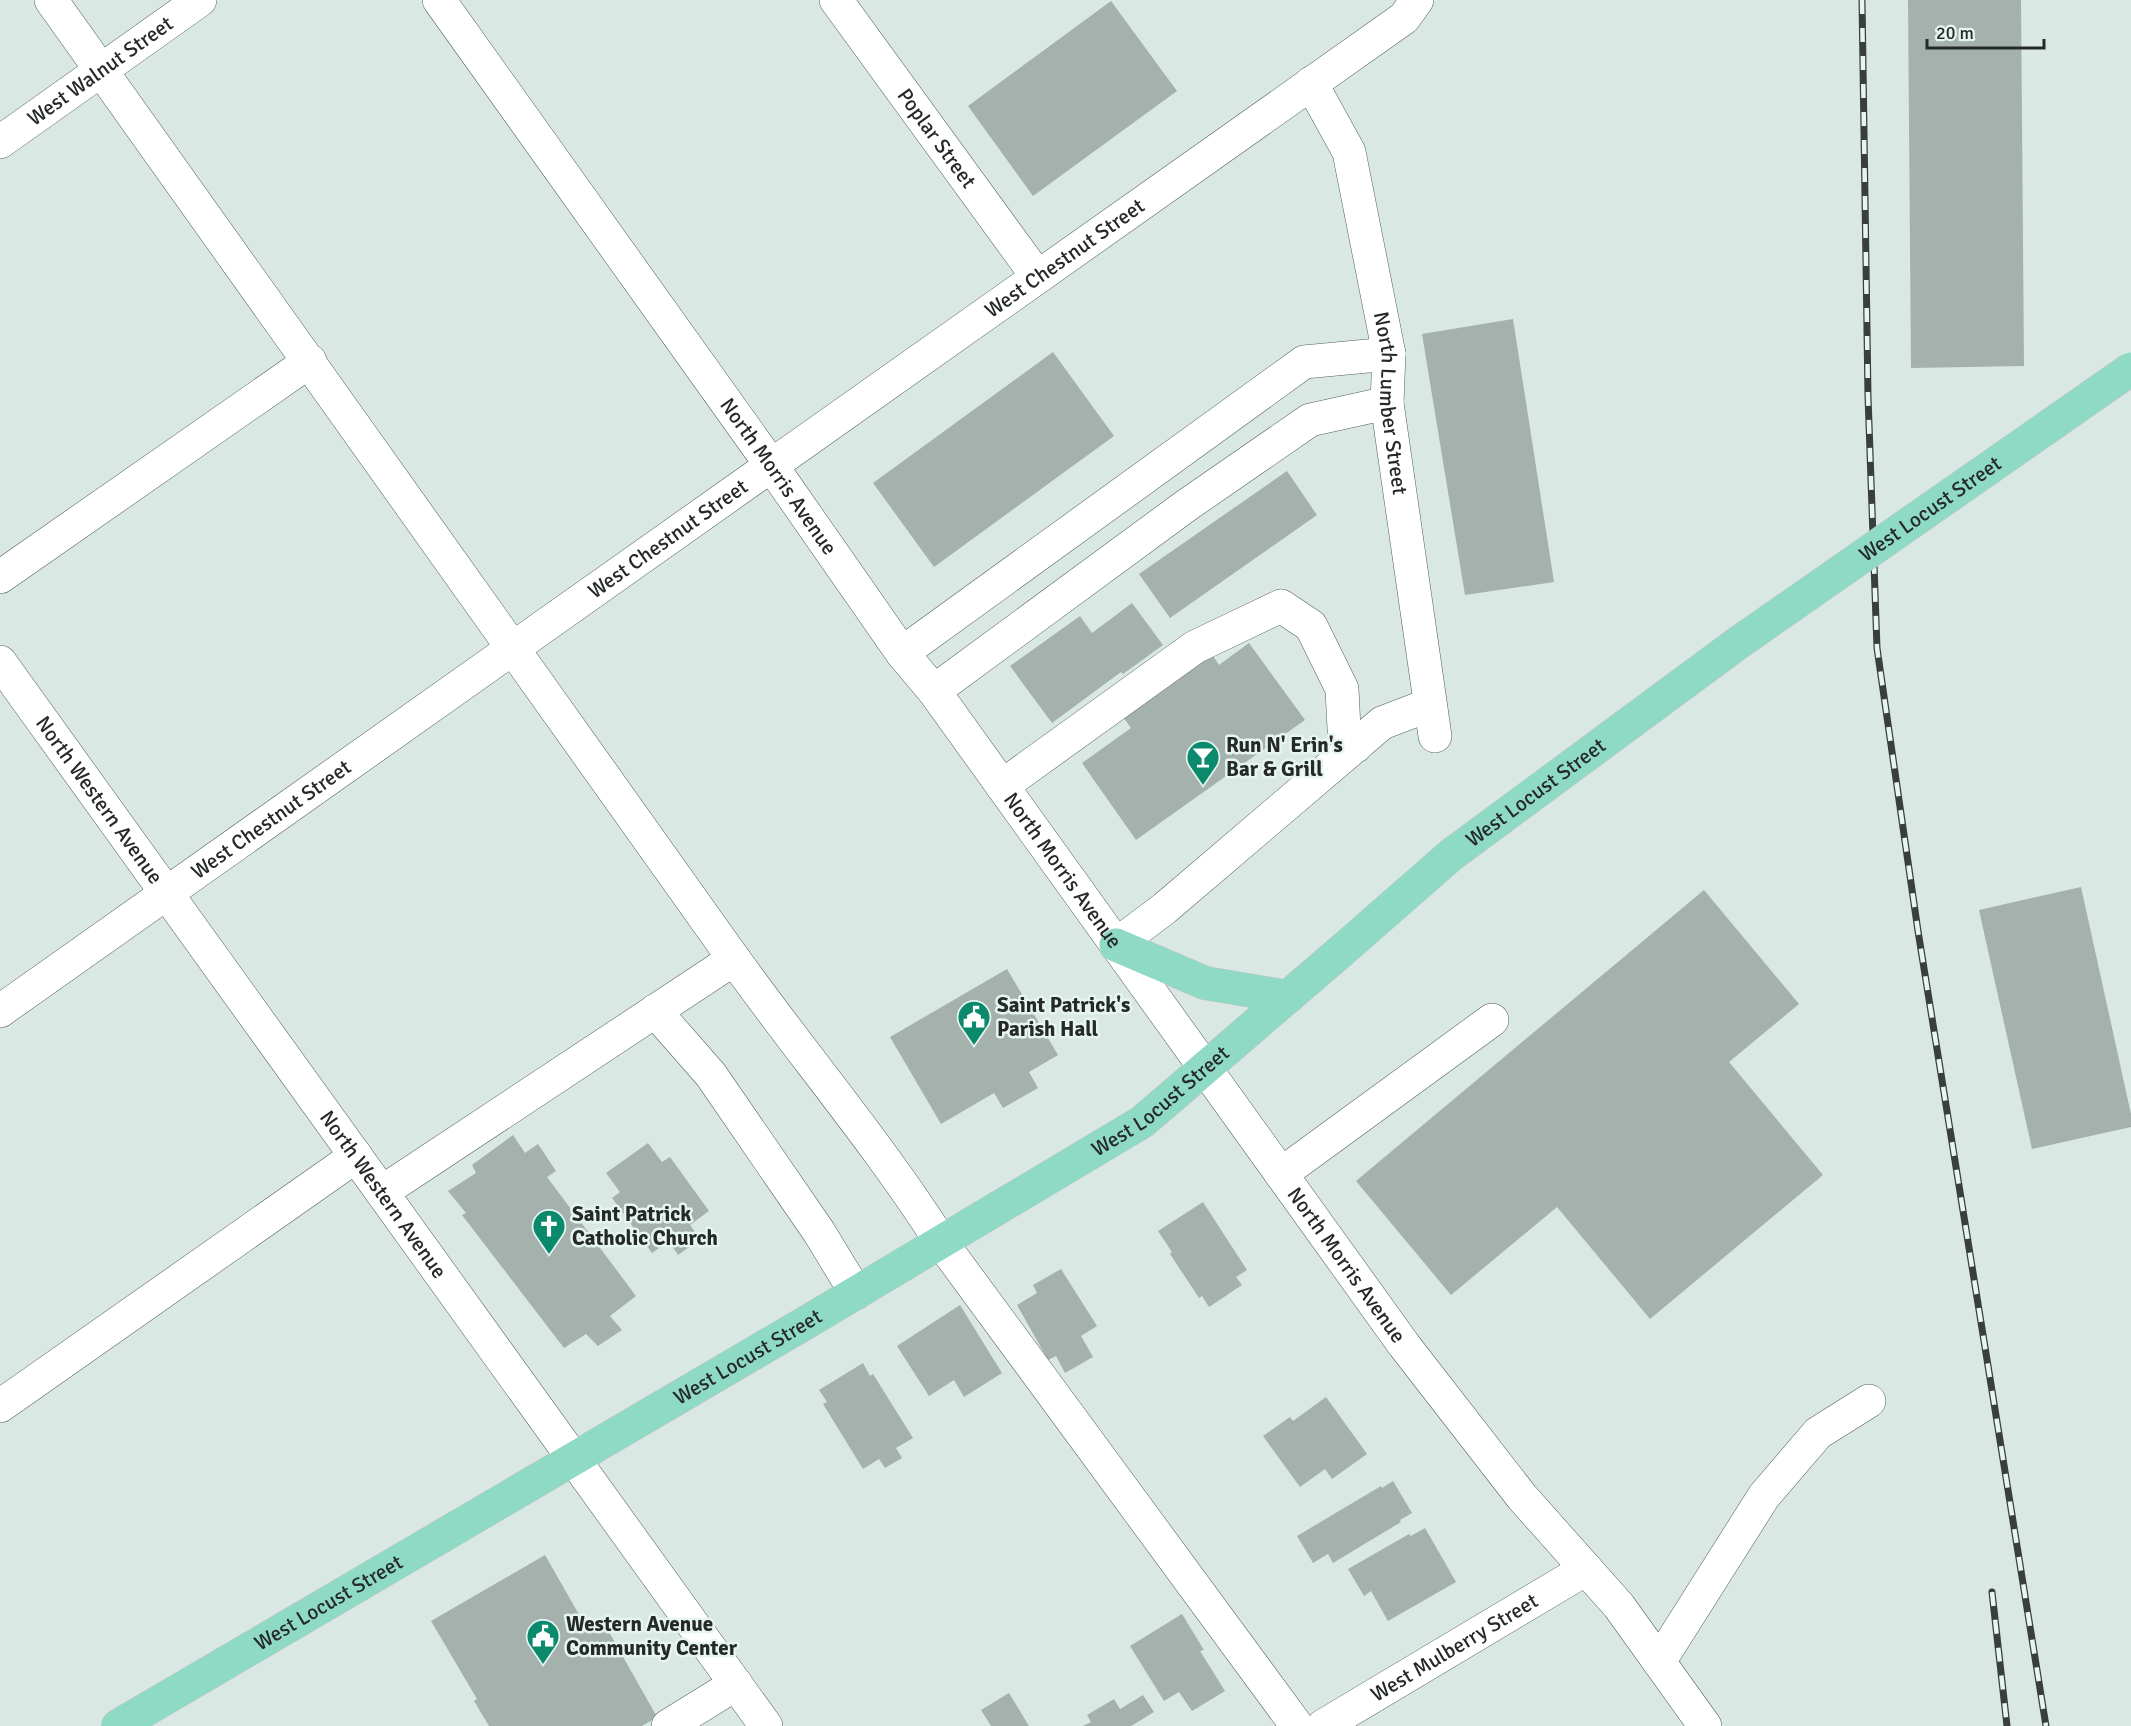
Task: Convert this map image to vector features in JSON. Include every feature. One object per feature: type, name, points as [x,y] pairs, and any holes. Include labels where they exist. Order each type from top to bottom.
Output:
[{"type":"main road","name":"West Locust Street","points":[[118,1726],[856,1293],[1142,1122],[1451,855],[1738,643],[2131,369]]},
{"type":"main road","points":[[1116,945],[1205,984],[1288,997]]},
{"type":"street","points":[[51,0],[515,646],[734,959],[910,1194],[941,1242],[1297,1726]]},
{"type":"street","name":"West Walnut Street","points":[[0,142],[200,0]]},
{"type":"street","name":"North Morris Avenue","points":[[439,0],[771,465],[902,653],[934,691],[1404,1345],[1522,1497],[1618,1606],[1705,1726]]},
{"type":"street","name":"Poplar Street","points":[[836,0],[1037,276]]},
{"type":"street","name":"West Chestnut Street","points":[[0,1011],[1404,18],[1418,0]]},
{"type":"street","name":"North Lumber Street","points":[[1311,83],[1349,152],[1389,354],[1386,403],[1432,720],[1382,723],[1356,746]]},
{"type":"street","points":[[902,653],[1304,362],[1389,354]]},
{"type":"street","points":[[0,578],[310,361]]},
{"type":"street","points":[[934,691],[1155,529],[1310,420],[1386,403]]},
{"type":"street","points":[[1123,492],[1155,529]]},
{"type":"street","points":[[1002,786],[1195,647],[1281,606],[1311,626],[1342,689],[1344,729],[1356,746],[1165,908],[1116,945]]},
{"type":"street","name":"North Western Avenue","points":[[0,662],[766,1726]]},
{"type":"street","points":[[382,1192],[734,959]]},
{"type":"street","points":[[655,1011],[711,1075],[819,1232],[856,1293]]},
{"type":"street","points":[[1281,1174],[1492,1020]]},
{"type":"street","points":[[0,1406],[356,1156]]},
{"type":"street","points":[[1659,1662],[1764,1496],[1818,1433],[1869,1401]]},
{"type":"street","name":"West Mulberry Street","points":[[1323,1726],[1586,1569]]},
{"type":"street","points":[[668,1726],[736,1684]]},
{"type":"building","points":[[1908,0],[2021,0],[2024,366],[1911,368]]},
{"type":"building","points":[[1111,1],[1177,91],[1033,196],[968,106]]},
{"type":"building","points":[[1513,319],[1554,582],[1465,595],[1422,334]]},
{"type":"building","points":[[1053,352],[1114,436],[934,567],[873,483]]},
{"type":"building","points":[[1287,471],[1317,515],[1170,618],[1139,574]]},
{"type":"building","points":[[1132,603],[1163,645],[1123,674],[1121,672],[1052,723],[1010,666],[1080,616],[1092,633]]},
{"type":"building","points":[[1249,643],[1305,720],[1136,840],[1082,763],[1131,728],[1123,717],[1209,650],[1219,665]]},
{"type":"building","points":[[2081,887],[2131,1114],[2131,1127],[2032,1149],[1979,910]]},
{"type":"building","points":[[1704,890],[1799,1004],[1729,1062],[1823,1175],[1650,1319],[1557,1207],[1451,1295],[1356,1181]]},
{"type":"building","name":"Saint Patrick's Parish Hall","points":[[1007,969],[1058,1055],[1029,1072],[1038,1088],[1003,1108],[994,1093],[941,1124],[890,1037]]},
{"type":"building","name":"Saint Patrick Catholic Church","points":[[513,1135],[525,1153],[538,1144],[556,1171],[547,1177],[636,1296],[610,1316],[622,1330],[598,1346],[586,1334],[564,1348],[462,1215],[466,1213],[448,1191],[476,1173],[472,1165]]},
{"type":"building","points":[[648,1143],[662,1162],[670,1157],[709,1211],[690,1225],[700,1239],[678,1255],[669,1241],[652,1253],[612,1198],[620,1192],[606,1173]]},
{"type":"building","points":[[1203,1202],[1247,1270],[1236,1277],[1242,1285],[1209,1307],[1202,1296],[1199,1298],[1158,1231]]},
{"type":"building","points":[[1061,1269],[1097,1326],[1081,1336],[1093,1357],[1065,1373],[1056,1356],[1048,1360],[1017,1305],[1037,1293],[1033,1285]]},
{"type":"building","points":[[960,1305],[1002,1373],[964,1397],[954,1380],[929,1396],[897,1346]]},
{"type":"building","points":[[863,1363],[870,1376],[873,1374],[913,1438],[896,1448],[902,1458],[885,1468],[879,1459],[863,1469],[823,1404],[827,1402],[819,1390]]},
{"type":"building","points":[[1326,1397],[1367,1454],[1332,1479],[1325,1469],[1300,1487],[1263,1436],[1290,1417],[1293,1421]]},
{"type":"building","points":[[1393,1481],[1412,1513],[1333,1563],[1328,1554],[1313,1563],[1297,1536]]},
{"type":"building","points":[[1425,1528],[1456,1582],[1388,1621],[1371,1591],[1364,1596],[1348,1569],[1409,1534],[1411,1536]]},
{"type":"building","name":"Western Avenue Community Center","points":[[545,1555],[589,1632],[604,1623],[657,1717],[642,1726],[489,1726],[474,1701],[477,1699],[431,1621]]},
{"type":"building","points":[[1182,1614],[1204,1650],[1200,1651],[1225,1691],[1192,1711],[1179,1692],[1164,1701],[1130,1646]]},
{"type":"building","points":[[1009,1693],[1029,1726],[991,1726],[981,1710]]},
{"type":"building","points":[[1143,1695],[1154,1712],[1131,1726],[1083,1726],[1091,1722],[1087,1715],[1114,1699],[1120,1709]]},
{"type":"railway","points":[[1862,0],[1868,396],[1877,648],[1918,931],[2046,1726]]},
{"type":"railway","points":[[1992,1592],[2007,1726]]},
{"type":"place","name":"Run N' Erin's Bar & Grill","points":[[1203,786]]},
{"type":"place","name":"Saint Patrick's Parish Hall","points":[[974,1046]]},
{"type":"place","name":"Saint Patrick Catholic Church","points":[[549,1255]]},
{"type":"place","name":"Western Avenue Community Center","points":[[543,1665]]}]
